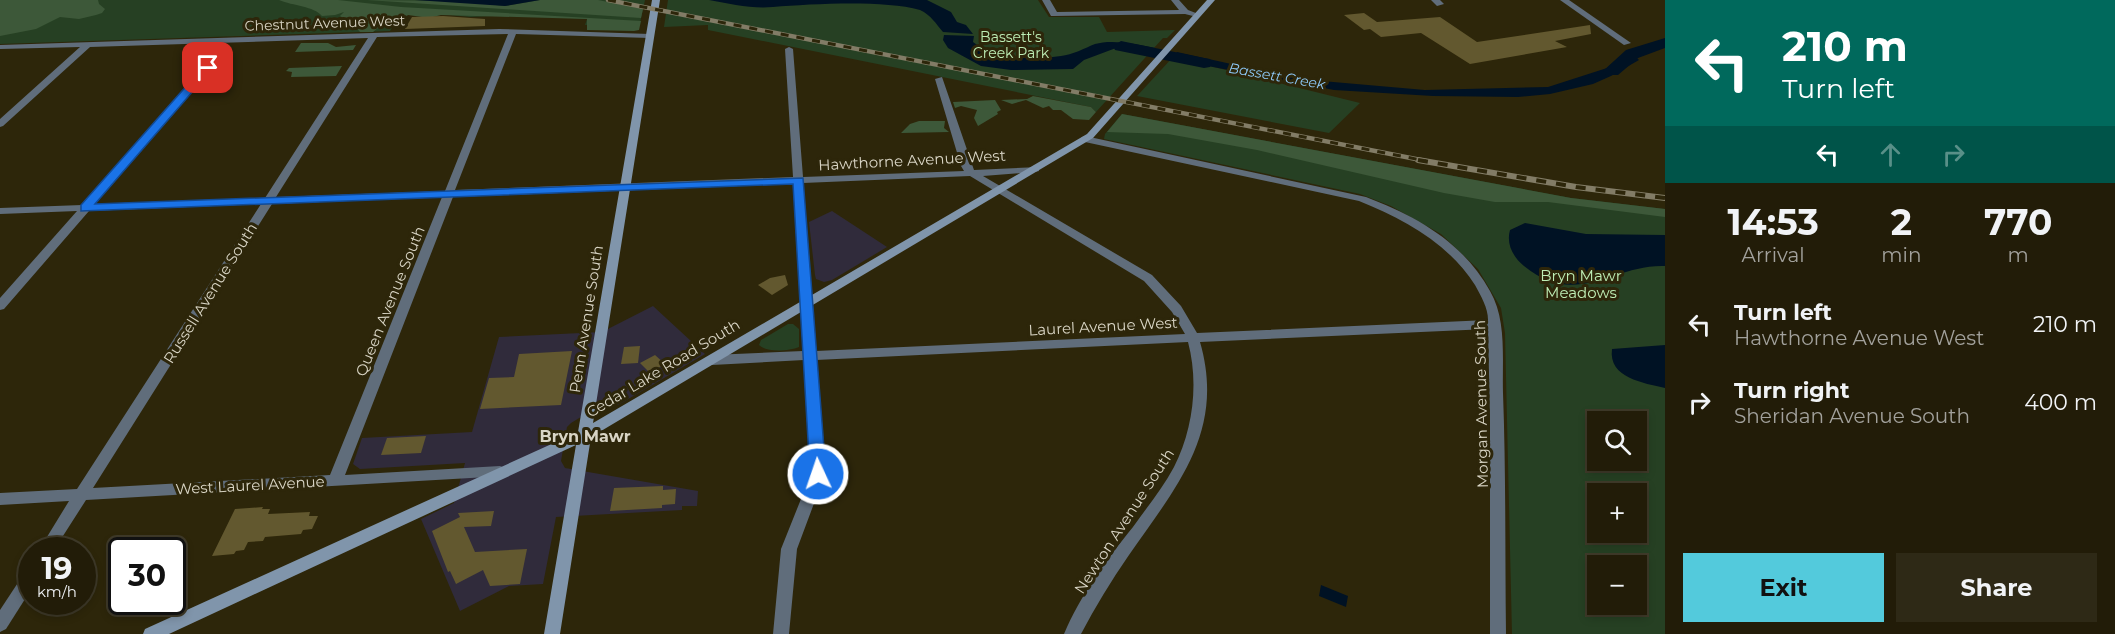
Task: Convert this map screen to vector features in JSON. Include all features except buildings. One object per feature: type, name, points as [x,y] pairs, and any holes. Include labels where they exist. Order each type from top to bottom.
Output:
[{"type":"street","name":"Penn Avenue South","points":[[552,634],[656,0]]},
{"type":"street","points":[[1046,0],[1054,14],[1185,12],[1197,15]]},
{"type":"street","points":[[1175,0],[1185,12]]},
{"type":"street","name":"Cedar Lake Road South","points":[[151,634],[584,435],[1035,169],[1085,139],[1211,0]]},
{"type":"street","points":[[1564,0],[1624,41]]},
{"type":"street","name":"Chestnut Avenue West","points":[[0,47],[513,31],[651,33]]},
{"type":"street","name":"Queen Avenue South","points":[[335,481],[513,31]]},
{"type":"street","name":"Russell Avenue South","points":[[55,537],[374,35]]},
{"type":"street","points":[[0,124],[87,45]]},
{"type":"street","points":[[782,634],[789,549],[818,474],[789,49]]},
{"type":"street","points":[[0,306],[208,68]]},
{"type":"street","points":[[939,79],[966,166],[970,172]]},
{"type":"street","name":"Morgan Avenue South","points":[[1085,139],[1362,199],[1385,207],[1434,235],[1464,262],[1490,301],[1495,324],[1498,634]]},
{"type":"street","name":"Hawthorne Avenue West","points":[[0,211],[1035,169]]},
{"type":"street","name":"Newton Avenue South","points":[[970,172],[1148,278],[1166,295],[1194,338],[1200,359],[1202,385],[1187,455],[1175,478],[1115,563],[1072,634]]},
{"type":"street","name":"Laurel Avenue West","points":[[712,360],[1495,324]]},
{"type":"street","name":"West Laurel Avenue","points":[[0,499],[501,472]]},
{"type":"street","points":[[0,624],[18,596]]},
{"type":"shaded area","points":[[832,211],[887,247],[832,280],[824,282],[816,279],[815,275],[809,222]]},
{"type":"shaded area","points":[[653,306],[705,354],[618,405],[604,403],[571,423],[567,427],[561,461],[565,468],[698,491],[697,506],[682,506],[682,510],[556,517],[543,584],[509,586],[460,611],[421,519],[454,503],[465,463],[360,469],[353,464],[362,438],[472,432],[499,337],[602,332]]},
{"type":"green space","points":[[0,0],[645,0],[640,23],[585,25],[587,19],[517,15],[470,17],[403,10],[390,31],[0,44]]},
{"type":"green space","points":[[0,0],[98,0],[105,9],[96,15],[79,19],[60,17],[36,29],[0,36]]},
{"type":"green space","points":[[279,0],[338,0],[401,7],[641,21],[639,30],[634,31],[587,30],[587,19],[441,15],[429,18],[408,15],[401,20],[385,22],[373,32],[360,32],[354,25],[359,19],[346,20],[340,16],[344,12],[322,16],[309,8]]},
{"type":"green space","points":[[367,0],[458,1],[505,6],[540,0],[598,0],[643,9],[641,18]]},
{"type":"green space","name":"Bassett's Creek Park","points":[[668,0],[1038,0],[1049,17],[1099,17],[1107,32],[1175,30],[1167,38],[1163,38],[1096,112],[1091,107],[708,30],[708,25],[664,27]]},
{"type":"green space","points":[[301,43],[328,43],[336,47],[356,45],[353,50],[295,52]]},
{"type":"green space","points":[[1173,57],[1360,103],[1329,133],[1137,96]]},
{"type":"green space","points":[[342,66],[336,76],[291,77],[292,72],[286,71],[289,68]]},
{"type":"green space","points":[[1033,96],[1091,107],[1096,112],[1089,120],[1073,119],[1061,110],[1053,110],[1049,106],[1043,108],[1026,100],[1012,104],[1001,100],[1027,99]]},
{"type":"green space","points":[[995,100],[1001,110],[978,126],[974,118],[977,110],[961,106],[955,108],[953,102]]},
{"type":"green space","name":"Bryn Mawr Meadows","points":[[1122,114],[1571,198],[1665,209],[1665,634],[1512,634],[1505,333],[1501,308],[1478,269],[1441,234],[1391,206],[1360,194],[1104,139],[1105,134]]},
{"type":"green space","points":[[1122,114],[1571,198],[1665,209],[1665,217],[1548,202],[1495,202],[1444,193],[1257,150],[1168,134],[1107,132]]},
{"type":"green space","points":[[919,121],[945,121],[944,128],[949,132],[901,133],[910,124]]},
{"type":"green space","points":[[788,324],[793,324],[799,329],[799,347],[778,350],[763,348],[759,345],[761,340]]},
{"type":"water","points":[[415,0],[540,0],[505,6]]},
{"type":"water","points":[[709,0],[927,0],[951,12],[957,22],[966,25],[973,34],[943,32],[924,12],[905,7],[828,4],[757,7]]},
{"type":"water","points":[[944,35],[974,36],[973,42],[982,48],[1003,55],[1027,58],[1065,55],[1095,44],[1109,42],[1155,48],[1150,53],[1116,48],[1084,60],[1073,69],[1011,70],[981,66],[948,48],[943,40]]},
{"type":"water","points":[[1633,50],[1641,55],[1637,58],[1639,60],[1593,84],[1550,94],[1518,97],[1433,96],[1334,90],[1171,59],[1177,52],[1299,79],[1425,90],[1548,87],[1607,68]]},
{"type":"water","points":[[1525,223],[1586,234],[1665,235],[1665,266],[1646,267],[1578,284],[1561,284],[1543,278],[1524,266],[1514,254],[1509,240],[1510,230]]},
{"type":"water","points":[[1665,345],[1665,388],[1629,378],[1621,373],[1612,359],[1612,349]]},
{"type":"water","points":[[1321,585],[1348,596],[1346,607],[1319,596]]},
{"type":"waterway","name":"Bassett Creek","points":[[1612,71],[1632,54],[1665,43]]},
{"type":"waterway","name":"Bassett Creek","points":[[1121,46],[1204,63]]},
{"type":"railway","points":[[608,0],[1426,161]]},
{"type":"railway","points":[[1418,160],[1576,187],[1665,198]]},
{"type":"district","name":"Bryn Mawr","points":[[585,436]]},
{"type":"route","points":[[208,68],[85,208],[798,180],[818,474]]}]
